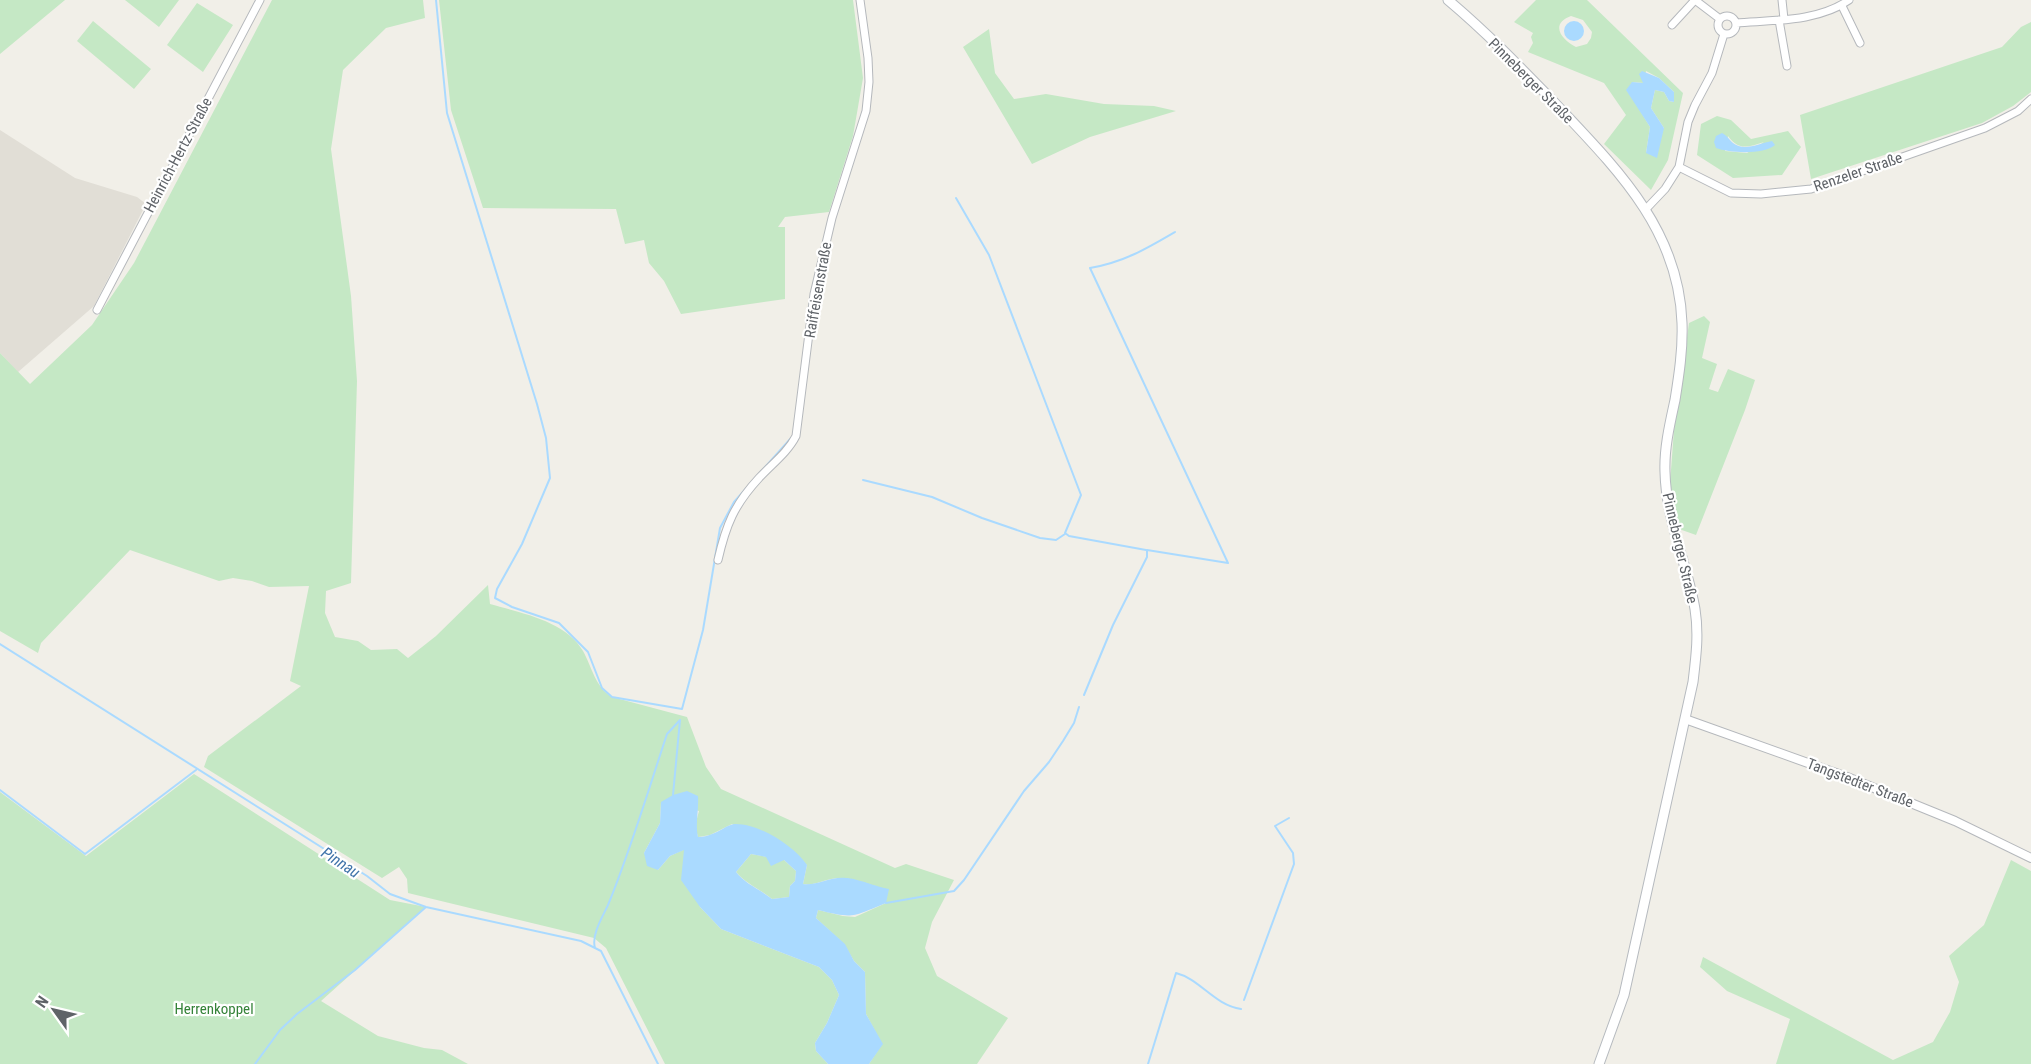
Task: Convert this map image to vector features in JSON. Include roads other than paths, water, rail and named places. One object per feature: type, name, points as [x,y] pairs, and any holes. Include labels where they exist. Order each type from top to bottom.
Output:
[{"type":"main road","name":"Pinneberger Straße","points":[[1448,0],[1535,83],[1617,171],[1646,209],[1664,242],[1679,291],[1682,324],[1680,363],[1664,470],[1667,504],[1695,610],[1697,644],[1693,682],[1624,995],[1599,1064]]},
{"type":"street","name":"Heinrich-Hertz-Straße","points":[[97,310],[260,0]]},
{"type":"street","name":"Raiffeisenstraße","points":[[717,561],[724,532],[733,510],[758,479],[792,445],[796,436],[814,294],[832,218],[866,111],[869,82],[868,58],[860,0]]},
{"type":"street","points":[[1672,25],[1695,0],[1720,20]]},
{"type":"street","points":[[1782,0],[1787,66]]},
{"type":"street","points":[[1736,23],[1815,15],[1842,6],[1849,0]]},
{"type":"street","points":[[1842,6],[1860,43]]},
{"type":"street","points":[[1724,16],[1729,16],[1736,23],[1736,29],[1730,34],[1724,34],[1719,30],[1720,20],[1724,16]]},
{"type":"street","points":[[1646,209],[1665,189],[1679,167],[1688,122],[1712,73],[1724,34]]},
{"type":"street","name":"Renzeler Straße","points":[[1679,167],[1731,193],[1761,194],[1810,189],[1986,128],[2018,111],[2031,99]]},
{"type":"street","name":"Tangstedter Straße","points":[[1685,719],[1847,777],[1955,821],[2031,858]]},
{"type":"water","points":[[1574,21],[1581,24],[1584,31],[1581,38],[1574,41],[1567,38],[1564,31],[1567,24]]},
{"type":"water","points":[[1642,71],[1659,78],[1674,92],[1674,102],[1669,101],[1664,92],[1655,90],[1651,108],[1664,128],[1657,158],[1646,153],[1650,127],[1626,90],[1632,82],[1643,83],[1639,74]]},
{"type":"water","points":[[1722,133],[1737,146],[1752,146],[1772,141],[1775,145],[1755,152],[1722,150],[1716,148],[1714,142],[1716,136]]},
{"type":"water","points":[[687,791],[698,796],[698,837],[709,835],[734,824],[754,827],[785,843],[807,865],[803,884],[846,878],[889,889],[886,903],[866,911],[853,915],[839,915],[818,910],[816,918],[845,944],[854,961],[865,972],[866,1014],[883,1044],[869,1064],[828,1064],[816,1051],[815,1043],[839,995],[832,980],[819,967],[721,929],[700,907],[681,880],[684,850],[670,856],[658,870],[647,866],[644,853],[660,823],[661,802]],"holes":[[[751,854],[766,857],[771,866],[784,860],[796,871],[795,881],[790,886],[789,897],[772,899],[736,872]]]},
{"type":"waterway","points":[[436,0],[447,113],[537,404],[546,438],[550,478],[522,544],[497,589],[495,598],[512,607],[559,623],[588,652],[602,688],[612,697],[682,709],[703,630],[720,528],[734,502],[792,437]]},
{"type":"waterway","points":[[956,198],[989,255],[1081,495],[1065,533],[1069,536],[1146,550]]},
{"type":"waterway","points":[[1084,695],[1113,625],[1147,557],[1147,550],[1228,563],[1090,268],[1124,258],[1175,232]]},
{"type":"waterway","points":[[863,480],[932,497],[982,518],[1040,538],[1056,540],[1065,534]]},
{"type":"waterway","name":"Pinnau","points":[[0,644],[367,876],[390,894],[426,907],[581,941],[601,951],[658,1064]]},
{"type":"waterway","points":[[886,903],[954,891],[964,880],[1024,791],[1049,762],[1074,723],[1079,707]]},
{"type":"waterway","points":[[673,795],[680,720]]},
{"type":"waterway","points":[[595,948],[596,932],[624,863],[667,734],[680,720]]},
{"type":"waterway","points":[[0,790],[85,854],[196,770]]},
{"type":"waterway","points":[[1244,1000],[1294,864],[1293,853],[1275,826],[1289,818]]},
{"type":"waterway","points":[[255,1064],[280,1030],[297,1014],[355,970],[426,907]]},
{"type":"waterway","points":[[1148,1064],[1176,973],[1185,976],[1223,1003],[1241,1009]]},
{"type":"park label","name":"Herrenkoppel","points":[[214,1009]]}]
